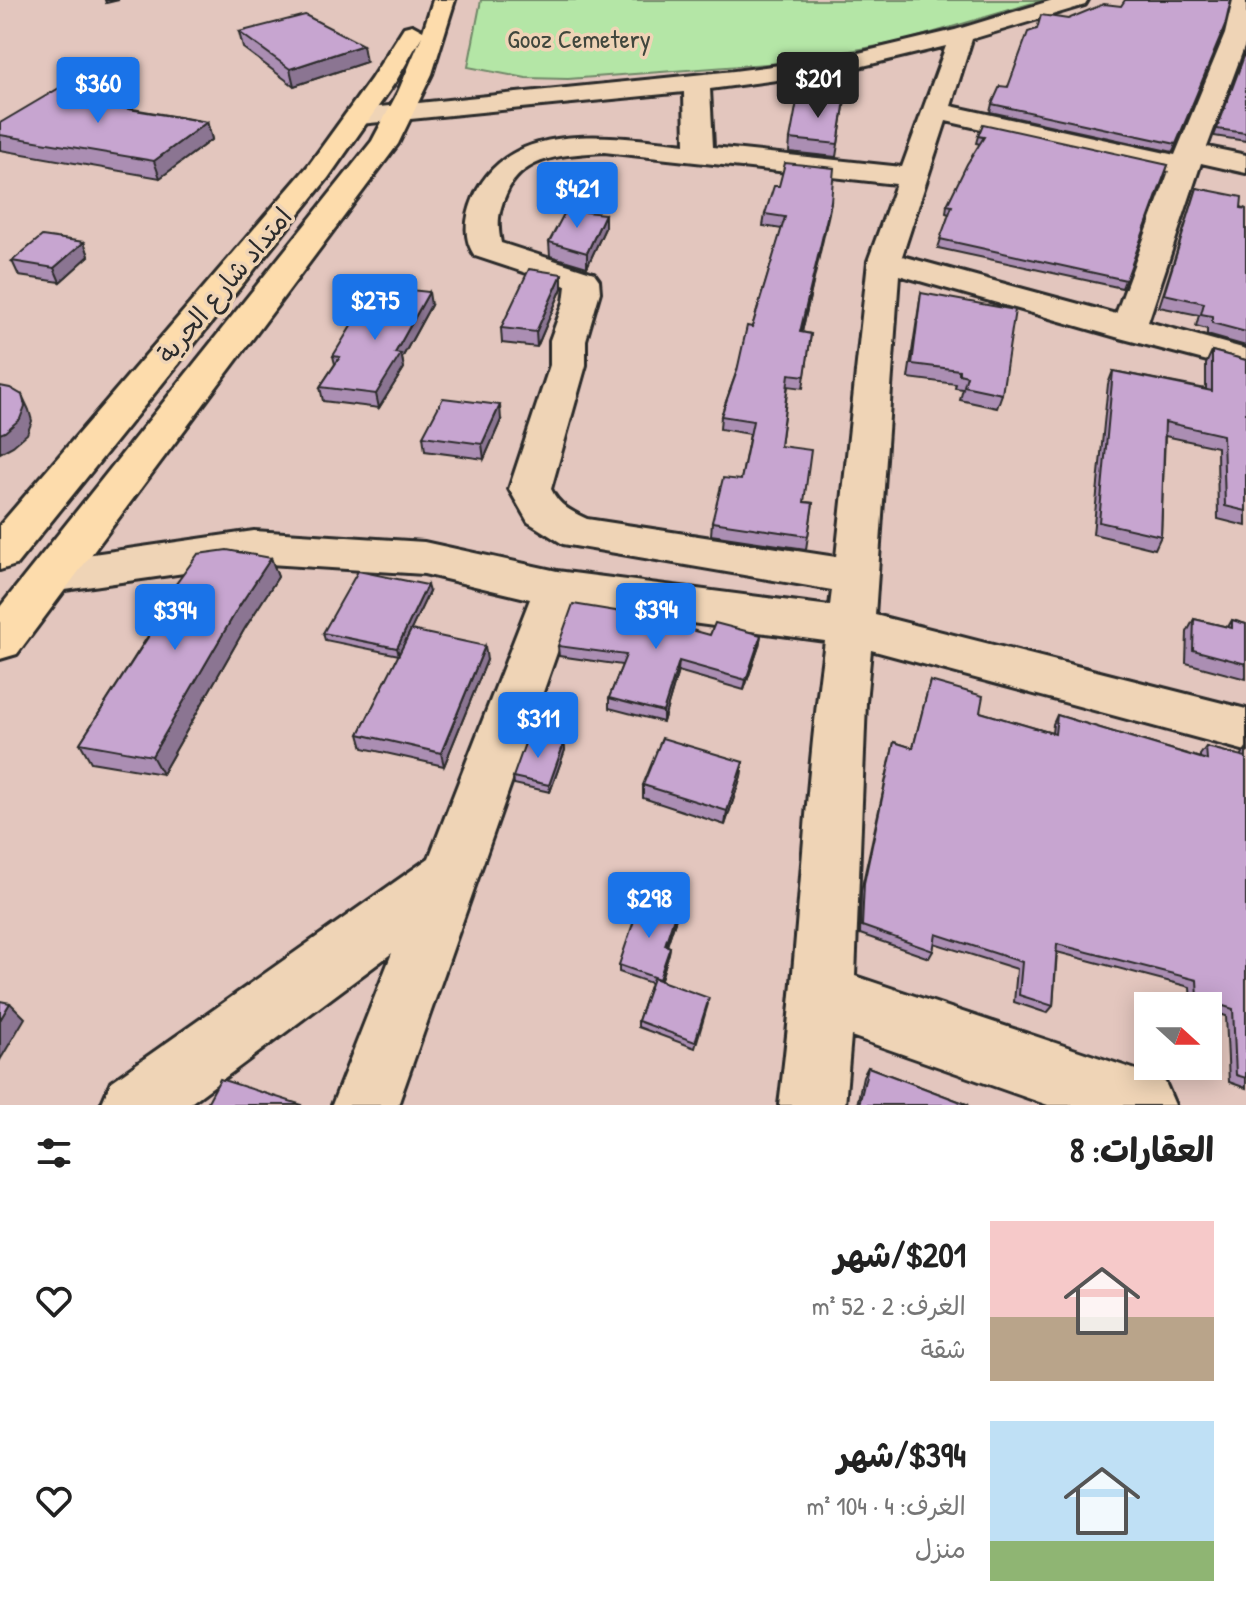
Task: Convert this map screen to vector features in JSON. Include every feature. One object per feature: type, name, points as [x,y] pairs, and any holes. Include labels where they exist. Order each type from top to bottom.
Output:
[{"type":"main road","name":"امتداد شارع الحرية","points":[[0,554],[309,184],[360,116],[413,30],[425,0]]},
{"type":"main road","name":"امتداد شارع الحرية","points":[[0,641],[384,144],[402,114],[423,65],[444,0]]},
{"type":"street","points":[[360,116],[697,83],[842,64],[962,35],[1077,0]]},
{"type":"street","points":[[1128,330],[1188,159],[1241,35],[1244,0]]},
{"type":"street","points":[[812,1105],[824,996],[841,702],[856,577],[884,261],[910,177],[962,35]]},
{"type":"street","points":[[697,83],[699,154]]},
{"type":"street","points":[[935,110],[1188,159],[1246,164]]},
{"type":"street","points":[[856,577],[578,533],[545,517],[536,506],[530,489],[568,365],[565,347],[568,333],[585,297],[582,280],[486,249],[480,218],[506,166],[530,154],[559,148],[604,144],[910,177]]},
{"type":"street","points":[[884,261],[1246,360]]},
{"type":"street","points":[[51,576],[254,547],[424,558],[557,588],[849,626],[1246,730]]},
{"type":"street","points":[[365,1105],[557,588]]},
{"type":"street","points":[[134,1105],[451,875]]},
{"type":"street","points":[[824,996],[1142,1105]]},
{"type":"green space","name":"Gooz Cemetery","points":[[481,0],[1043,0],[901,42],[781,63],[568,79],[526,78],[468,67]]},
{"type":"building","points":[[1125,0],[1231,0],[1225,26],[1176,144],[992,104],[1000,86],[1008,87],[1028,32],[1037,29],[1041,15],[1068,19],[1104,4],[1121,6]]},
{"type":"building","points":[[305,15],[363,45],[290,69],[239,32]]},
{"type":"building","points":[[1246,51],[1246,133],[1217,129]]},
{"type":"building","points":[[66,84],[116,93],[98,104],[207,122],[154,161],[0,135],[0,123]]},
{"type":"building","points":[[798,96],[845,100],[838,144],[790,139]]},
{"type":"building","points":[[983,124],[1168,165],[1126,280],[940,239],[952,206],[947,205],[984,137],[978,136]]},
{"type":"building","points":[[785,163],[834,168],[831,201],[800,332],[811,334],[805,376],[789,374],[780,446],[811,450],[804,502],[813,503],[808,536],[712,522],[723,478],[741,480],[753,421],[721,416],[737,371],[747,326],[752,327],[785,217],[765,214],[774,186],[779,186]]},
{"type":"building","points":[[1197,188],[1242,197],[1241,208],[1246,209],[1246,332],[1212,323],[1212,316],[1201,314],[1204,303],[1164,294]]},
{"type":"building","points":[[566,210],[605,214],[587,253],[549,242]]},
{"type":"building","points":[[42,236],[84,242],[54,268],[12,261]]},
{"type":"building","points":[[529,269],[562,274],[536,332],[501,328]]},
{"type":"building","points":[[384,287],[429,292],[395,353],[401,354],[376,394],[320,387],[340,357],[333,356],[359,313],[367,314]]},
{"type":"building","points":[[921,293],[1015,310],[1002,394],[964,386],[967,376],[959,374],[959,370],[912,364]]},
{"type":"building","points":[[1212,351],[1246,360],[1246,511],[1225,506],[1223,435],[1165,422],[1161,536],[1099,522],[1113,371],[1212,391]]},
{"type":"building","points":[[0,386],[22,395],[25,406],[20,419],[0,434]]},
{"type":"building","points":[[443,398],[500,405],[482,444],[423,436]]},
{"type":"building","points":[[227,550],[271,558],[238,608],[152,756],[80,743],[166,609],[159,607],[198,554]]},
{"type":"building","points":[[358,571],[427,585],[397,648],[323,633]]},
{"type":"building","points":[[573,604],[634,614],[710,635],[715,623],[761,635],[746,680],[679,661],[663,712],[609,698],[626,655],[558,646]]},
{"type":"building","points":[[1194,619],[1232,628],[1232,620],[1246,624],[1246,664],[1193,650]]},
{"type":"building","points":[[411,630],[485,646],[441,753],[359,734]]},
{"type":"building","points":[[930,681],[983,696],[980,712],[1055,734],[1057,715],[1207,760],[1206,747],[1246,757],[1246,1078],[1236,1075],[1233,1009],[1222,1006],[1222,992],[1198,992],[1197,980],[1057,944],[1053,1006],[1019,995],[1022,962],[936,934],[933,951],[862,926],[864,883],[894,742],[913,748]]},
{"type":"building","points":[[528,735],[564,743],[549,785],[513,777]]},
{"type":"building","points":[[662,738],[743,762],[727,811],[643,785]]},
{"type":"building","points":[[641,900],[676,911],[665,945],[670,947],[659,979],[619,965]]},
{"type":"building","points":[[653,978],[709,998],[695,1042],[638,1021]]},
{"type":"building","points":[[0,1001],[10,1003],[0,1020]]},
{"type":"building","points":[[868,1067],[969,1105],[859,1105]]},
{"type":"building","points":[[220,1079],[302,1105],[206,1105]]}]
